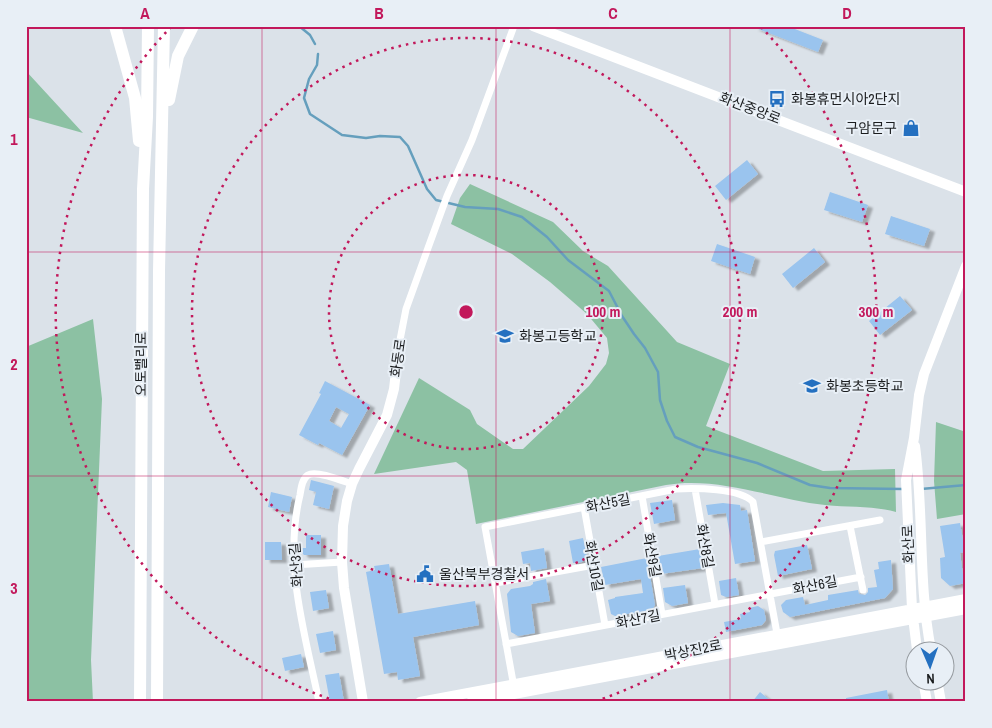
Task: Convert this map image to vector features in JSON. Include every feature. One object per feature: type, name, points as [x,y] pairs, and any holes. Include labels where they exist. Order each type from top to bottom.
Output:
[{"type":"highway","points":[[115,26],[135,98],[143,189]]},
{"type":"highway","name":"오토밸리로","points":[[140,702],[142,223],[147,117],[148,26]]},
{"type":"highway","name":"오토밸리로","points":[[157,702],[159,271],[164,26]]},
{"type":"highway","points":[[162,144],[178,56],[193,26]]},
{"type":"street","name":"화동로","points":[[364,700],[344,588],[342,562],[346,501],[358,469],[387,415],[394,389],[399,345],[406,309],[442,208],[472,140],[514,26]]},
{"type":"street","name":"화산중앙로","points":[[533,26],[966,192]]},
{"type":"street","name":"화산로","points":[[916,640],[912,614],[906,480],[924,374],[966,266]]},
{"type":"street","name":"화산로","points":[[914,438],[919,479],[926,612],[930,640]]},
{"type":"street","name":"화산3길","points":[[318,702],[294,565],[294,520],[303,480],[308,475],[314,473],[352,484]]},
{"type":"street","name":"화산5길","points":[[515,689],[485,527],[676,489],[695,489],[739,494],[750,498],[754,502],[778,639]]},
{"type":"street","name":"화산8길","points":[[695,489],[716,604]]},
{"type":"street","name":"화산9길","points":[[642,496],[662,614]]},
{"type":"street","name":"화산10길","points":[[584,507],[605,625]]},
{"type":"street","points":[[761,542],[880,520]]},
{"type":"street","points":[[850,526],[863,590]]},
{"type":"street","points":[[294,565],[342,562]]},
{"type":"street","points":[[496,583],[594,565]]},
{"type":"street","name":"화산6길","points":[[770,594],[860,577]]},
{"type":"street","name":"화산7길","points":[[506,644],[770,594]]},
{"type":"street","name":"박상진2로","points":[[926,612],[966,599]]},
{"type":"street","name":"박상진2로","points":[[420,702],[515,689],[912,614],[966,609]]},
{"type":"street","name":"박상진2로","points":[[471,702],[515,689]]},
{"type":"green space","points":[[26,71],[83,133],[26,117]]},
{"type":"green space","points":[[470,184],[553,222],[583,251],[608,266],[677,342],[730,364],[706,426],[823,471],[895,469],[896,512],[825,505],[746,489],[705,483],[686,483],[666,485],[476,524],[467,470],[456,462],[374,474],[419,378],[470,410],[477,424],[513,449],[523,449],[589,386],[606,364],[609,353],[607,338],[587,314],[550,282],[512,254],[451,224],[460,198]]},
{"type":"green space","points":[[93,319],[102,399],[91,660],[93,702],[26,702],[26,347]]},
{"type":"green space","points":[[936,422],[966,432],[966,514],[937,519],[934,481]]},
{"type":"building","points":[[787,26],[823,40],[818,52],[753,27]]},
{"type":"building","points":[[747,160],[758,174],[726,200],[715,186]]},
{"type":"building","points":[[830,192],[868,205],[862,222],[824,210]]},
{"type":"building","points":[[891,216],[930,229],[924,246],[885,234]]},
{"type":"building","points":[[717,244],[755,257],[750,274],[711,261]]},
{"type":"building","points":[[814,248],[825,262],[793,288],[782,274]]},
{"type":"building","points":[[900,296],[912,310],[880,335],[869,321]]},
{"type":"building","points":[[325,381],[370,405],[342,455],[299,435],[321,394],[319,393]],"holes":[[[336,407],[349,414],[341,428],[329,421]]]},
{"type":"building","points":[[311,480],[334,486],[329,509],[313,505],[316,492],[309,490]]},
{"type":"building","points":[[271,492],[292,497],[289,512],[268,507]]},
{"type":"building","points":[[672,500],[675,520],[654,524],[650,503]]},
{"type":"building","points":[[723,503],[740,505],[741,511],[747,510],[755,561],[735,564],[726,513],[708,515],[706,505]]},
{"type":"building","points":[[960,523],[965,552],[960,553],[963,575],[966,575],[966,583],[950,586],[941,578],[940,558],[945,557],[940,526]]},
{"type":"building","points":[[306,535],[321,535],[321,555],[304,555],[302,553],[302,548],[306,548]]},
{"type":"building","points":[[583,538],[587,557],[582,562],[573,563],[569,541]]},
{"type":"building","points":[[265,542],[281,542],[282,560],[265,560]]},
{"type":"building","points":[[807,545],[812,569],[778,576],[775,551]]},
{"type":"building","points":[[544,548],[547,568],[531,571],[530,563],[523,564],[521,552]]},
{"type":"building","points":[[700,549],[703,568],[661,574],[658,556]]},
{"type":"building","points":[[647,558],[655,605],[652,610],[615,616],[611,614],[608,600],[615,597],[643,593],[641,579],[605,585],[601,567]]},
{"type":"building","points":[[891,560],[893,589],[885,598],[790,617],[783,612],[781,605],[786,600],[803,597],[805,605],[828,600],[828,595],[858,590],[859,594],[865,595],[868,592],[868,588],[877,587],[874,570],[879,569],[878,562]]},
{"type":"building","points":[[389,564],[398,614],[475,601],[479,625],[413,637],[420,676],[398,680],[397,672],[384,674],[366,572],[375,570],[374,566]]},
{"type":"building","points":[[736,578],[739,595],[726,597],[721,595],[719,581]]},
{"type":"building","points":[[546,579],[550,601],[531,604],[535,633],[518,636],[511,632],[507,594],[511,589],[530,586],[533,582]]},
{"type":"building","points":[[685,585],[688,603],[672,606],[665,602],[663,588]]},
{"type":"building","points":[[326,590],[329,608],[313,611],[310,592]]},
{"type":"building","points":[[758,606],[764,610],[766,620],[762,625],[726,632],[724,622],[741,619],[740,614],[750,612],[749,608]]},
{"type":"building","points":[[333,631],[336,650],[320,653],[316,634]]},
{"type":"building","points":[[301,654],[304,667],[285,671],[282,658]]},
{"type":"building","points":[[339,673],[344,702],[330,702],[325,675]]},
{"type":"building","points":[[887,690],[889,702],[846,702],[846,698]]},
{"type":"building","points":[[760,692],[772,702],[752,702]]},
{"type":"waterway","points":[[299,26],[310,35],[315,44]]},
{"type":"waterway","points":[[318,54],[317,65],[309,79],[304,98],[310,114],[342,135],[366,138],[380,136],[400,137],[408,146],[427,189],[436,200],[465,207],[498,209],[522,217],[547,237],[568,260],[609,291],[622,316],[645,348],[658,372],[660,400],[675,437],[698,447],[757,463],[810,485],[830,488],[903,489]]},
{"type":"waterway","points":[[921,489],[966,485]]},
{"type":"place","name":"화봉휴먼시아2단지","points":[[777,99]]},
{"type":"place","name":"구암문구","points":[[911,128]]},
{"type":"place","name":"화봉고등학교","points":[[505,336]]},
{"type":"place","name":"화봉초등학교","points":[[812,386]]},
{"type":"place","name":"울산북부경찰서","points":[[425,574]]}]
